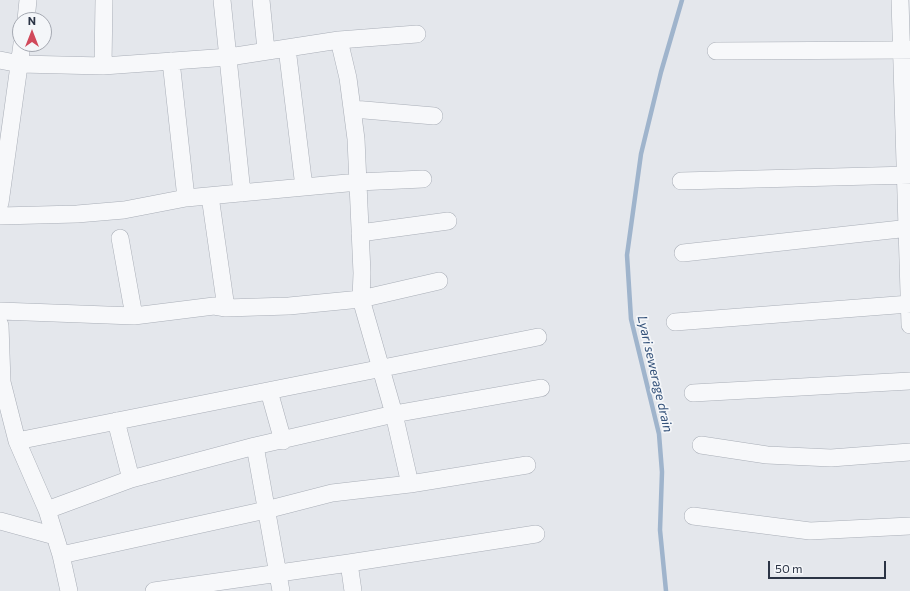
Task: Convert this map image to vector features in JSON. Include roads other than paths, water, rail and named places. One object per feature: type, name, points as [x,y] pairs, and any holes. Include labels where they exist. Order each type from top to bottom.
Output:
[{"type":"street","points":[[27,12],[28,0]]},
{"type":"street","points":[[103,66],[104,0]]},
{"type":"street","points":[[222,0],[242,193]]},
{"type":"street","points":[[261,0],[266,50]]},
{"type":"street","points":[[900,0],[906,50],[910,324]]},
{"type":"street","points":[[0,60],[20,64],[103,66],[229,57],[266,50],[339,40],[417,34]]},
{"type":"street","points":[[339,40],[353,109],[362,273],[360,299],[394,414],[410,484]]},
{"type":"street","points":[[287,48],[304,187]]},
{"type":"street","points":[[716,51],[906,50]]},
{"type":"street","points":[[0,203],[4,150],[21,52]]},
{"type":"street","points":[[171,61],[186,198]]},
{"type":"street","points":[[353,109],[434,116]]},
{"type":"street","points":[[682,181],[908,175]]},
{"type":"street","points":[[0,216],[77,214],[116,210],[186,198],[358,182],[423,179]]},
{"type":"street","points":[[210,196],[226,308]]},
{"type":"street","points":[[360,233],[448,221]]},
{"type":"street","points":[[683,253],[909,228]]},
{"type":"street","points":[[120,238],[134,316]]},
{"type":"street","points":[[0,311],[134,316],[214,306],[226,308],[289,306],[360,299],[439,281]]},
{"type":"street","points":[[675,322],[910,304]]},
{"type":"street","points":[[0,325],[2,382],[17,441],[47,510],[61,555],[69,591]]},
{"type":"street","points":[[17,441],[538,338]]},
{"type":"street","points":[[693,393],[910,381]]},
{"type":"street","points":[[47,510],[131,479],[255,446],[283,441],[394,414],[541,388]]},
{"type":"street","points":[[269,391],[283,441]]},
{"type":"street","points":[[116,421],[131,479]]},
{"type":"street","points":[[700,445],[767,455],[831,458],[910,452]]},
{"type":"street","points":[[255,446],[281,591]]},
{"type":"street","points":[[61,555],[266,510],[332,493],[410,484],[527,465]]},
{"type":"street","points":[[693,516],[810,531],[910,526]]},
{"type":"street","points":[[0,521],[55,536]]},
{"type":"street","points":[[154,591],[536,534]]},
{"type":"street","points":[[349,563],[353,591]]},
{"type":"waterway","name":"Lyari sewerage drain","points":[[666,591],[660,530],[662,472],[659,434],[631,319],[627,255],[641,154],[661,72],[682,0]]}]
